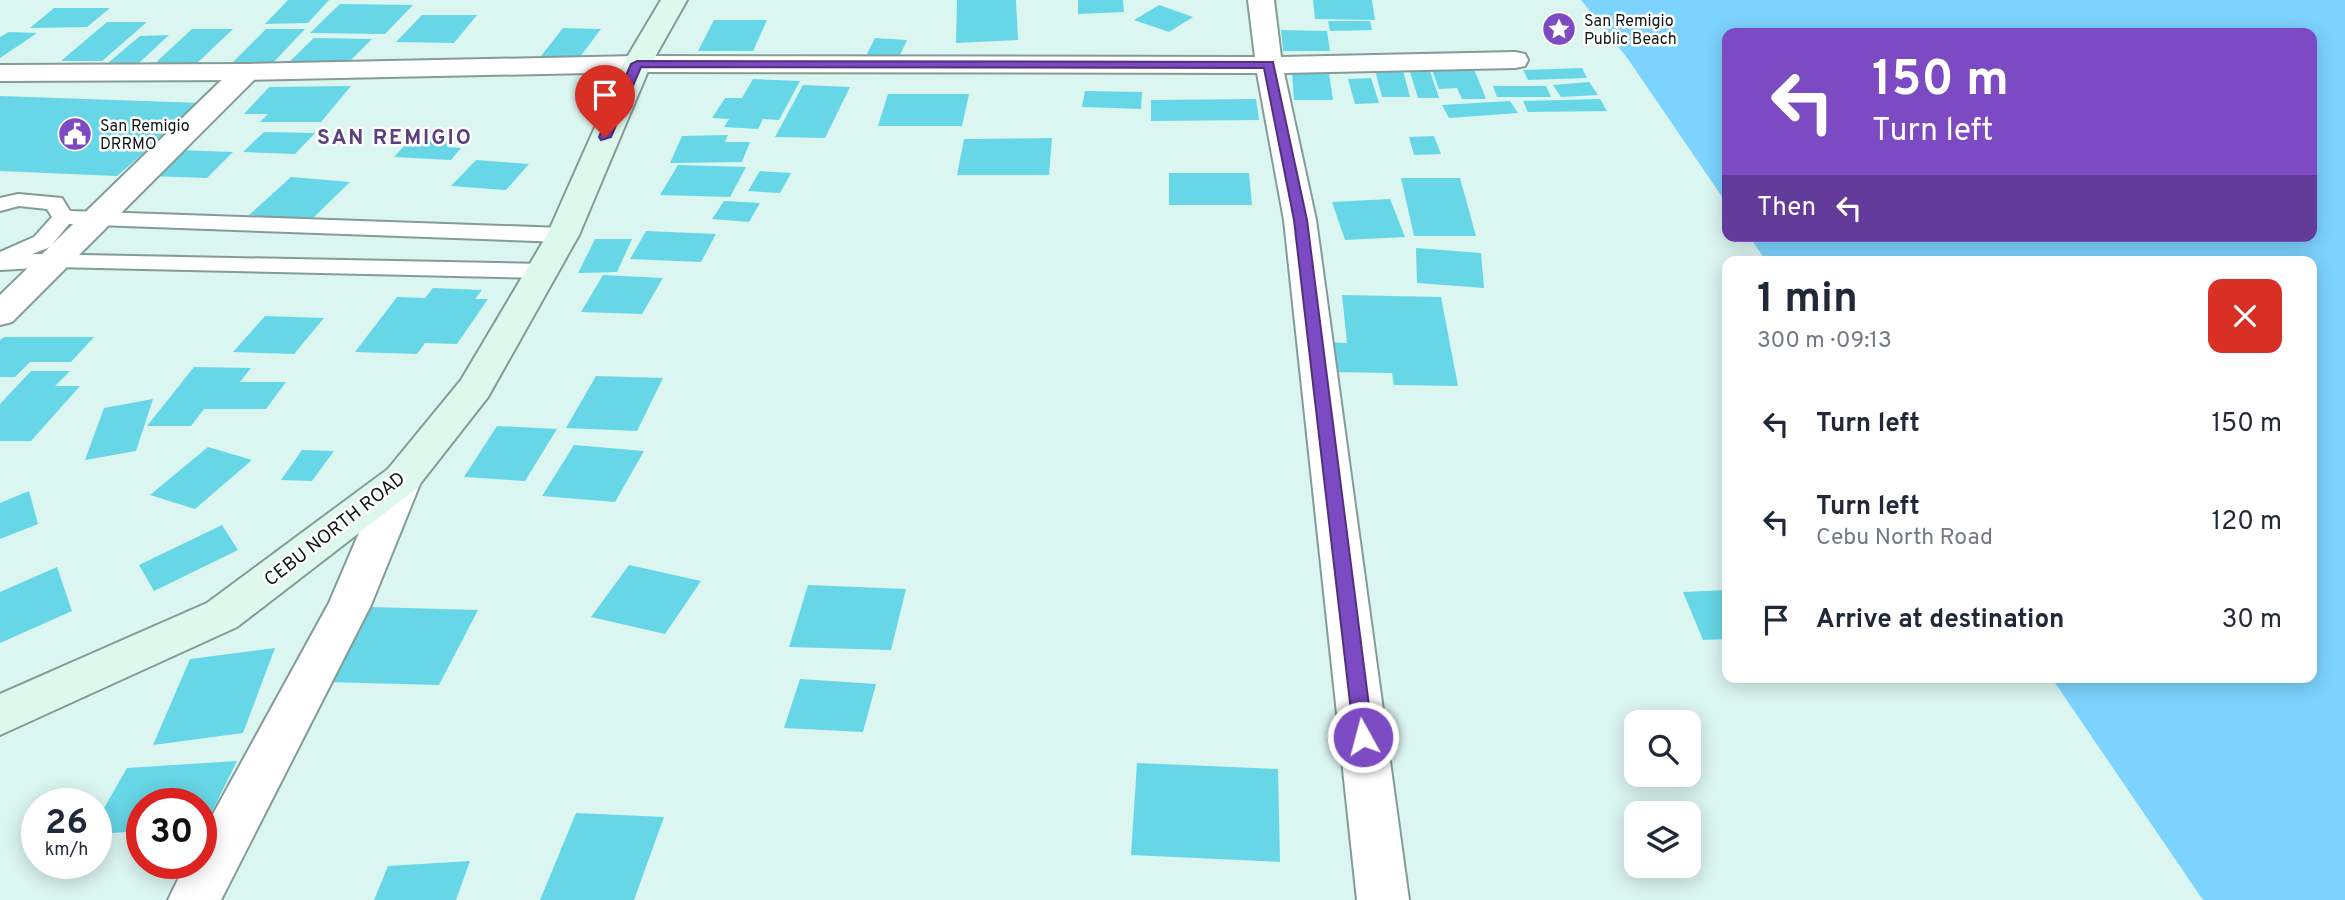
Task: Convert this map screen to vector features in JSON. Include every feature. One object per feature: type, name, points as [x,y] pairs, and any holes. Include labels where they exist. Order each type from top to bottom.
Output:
[{"type":"main road","name":"CEBU NORTH ROAD","points":[[0,715],[222,615],[402,479],[475,388],[563,235],[637,64],[674,0]]},
{"type":"street","points":[[1261,0],[1269,65],[1300,220],[1384,900]]},
{"type":"street","points":[[0,73],[246,72],[637,64],[1269,65],[1516,60]]},
{"type":"street","points":[[0,314],[246,72]]},
{"type":"street","points":[[194,900],[349,605],[402,479]]},
{"type":"lane","points":[[0,205],[18,200],[54,203],[63,217]]},
{"type":"lane","points":[[0,262],[42,242],[63,217],[563,235]]},
{"type":"lane","points":[[303,266],[335,226]]},
{"type":"lane","points":[[0,262],[53,260],[542,271]]},
{"type":"water","points":[[1581,0],[2345,0],[2345,900],[2203,900],[2055,683],[2317,683],[2317,256],[1763,256],[1753,242],[2317,242],[2317,28],[1722,28],[1722,197],[1628,59]]},
{"type":"building","points":[[288,0],[329,0],[308,23],[265,24]]},
{"type":"building","points":[[957,0],[1016,0],[1018,40],[956,43]]},
{"type":"building","points":[[1078,0],[1123,0],[1124,12],[1078,14]]},
{"type":"building","points":[[1313,0],[1372,0],[1375,20],[1315,19]]},
{"type":"building","points":[[340,4],[413,5],[385,34],[310,33]]},
{"type":"building","points":[[1159,5],[1193,17],[1169,32],[1134,20]]},
{"type":"building","points":[[54,8],[110,8],[87,27],[30,28]]},
{"type":"building","points":[[422,15],[477,15],[454,43],[396,42]]},
{"type":"building","points":[[714,20],[767,20],[753,51],[698,51]]},
{"type":"building","points":[[1328,21],[1370,21],[1372,30],[1330,31]]},
{"type":"building","points":[[107,22],[147,22],[102,61],[61,61]]},
{"type":"building","points":[[563,28],[601,29],[580,57],[541,56]]},
{"type":"building","points":[[192,29],[233,29],[194,66],[151,67]]},
{"type":"building","points":[[266,29],[305,29],[271,65],[230,65]]},
{"type":"building","points":[[1281,30],[1327,31],[1330,51],[1283,51]]},
{"type":"building","points":[[9,32],[37,33],[0,58],[0,37]]},
{"type":"building","points":[[169,35],[139,63],[108,63],[140,36]]},
{"type":"building","points":[[314,38],[372,39],[348,63],[289,62]]},
{"type":"building","points":[[875,38],[907,40],[899,57],[866,56]]},
{"type":"building","points":[[1582,68],[1587,78],[1528,80],[1523,70]]},
{"type":"building","points":[[1474,69],[1486,99],[1462,99],[1457,88],[1439,89],[1432,70]]},
{"type":"building","points":[[1375,70],[1403,70],[1410,97],[1382,97]]},
{"type":"building","points":[[1430,71],[1439,98],[1418,98],[1410,72]]},
{"type":"building","points":[[1292,72],[1329,73],[1333,100],[1294,100]]},
{"type":"building","points":[[1371,78],[1379,103],[1355,104],[1348,79]]},
{"type":"building","points":[[753,79],[800,81],[779,120],[763,119],[758,129],[724,127],[729,119],[712,118],[725,98],[742,98]]},
{"type":"building","points":[[1589,82],[1598,95],[1561,97],[1553,85]]},
{"type":"building","points":[[803,85],[850,87],[825,138],[775,137]]},
{"type":"building","points":[[351,86],[321,122],[260,122],[268,114],[244,114],[269,87]]},
{"type":"building","points":[[1493,86],[1546,86],[1551,97],[1497,97]]},
{"type":"building","points":[[1085,91],[1142,92],[1141,109],[1082,107]]},
{"type":"building","points":[[888,94],[969,94],[962,126],[878,126]]},
{"type":"building","points":[[0,96],[201,103],[117,176],[0,171]]},
{"type":"building","points":[[1256,99],[1259,120],[1151,121],[1151,100]]},
{"type":"building","points":[[1600,99],[1607,111],[1528,112],[1523,101]]},
{"type":"building","points":[[1510,101],[1518,113],[1449,118],[1442,105]]},
{"type":"building","points":[[418,131],[459,133],[447,147],[461,148],[451,160],[394,157]]},
{"type":"building","points":[[264,132],[315,133],[295,154],[243,152]]},
{"type":"building","points":[[728,135],[725,142],[750,142],[742,162],[670,163],[682,136]]},
{"type":"building","points":[[1434,136],[1441,154],[1414,155],[1409,137]]},
{"type":"building","points":[[1052,138],[1049,175],[957,175],[964,139]]},
{"type":"building","points":[[176,150],[233,152],[207,178],[148,176]]},
{"type":"building","points":[[476,160],[529,164],[506,190],[451,186]]},
{"type":"building","points":[[678,165],[746,167],[730,197],[660,195]]},
{"type":"building","points":[[760,171],[791,173],[780,193],[748,191]]},
{"type":"building","points":[[1169,173],[1249,173],[1252,205],[1169,205]]},
{"type":"building","points":[[291,177],[350,182],[311,220],[249,215]]},
{"type":"building","points":[[1401,178],[1460,178],[1476,236],[1414,236]]},
{"type":"building","points":[[1390,199],[1405,237],[1345,240],[1332,202]]},
{"type":"building","points":[[724,201],[760,203],[749,222],[712,219]]},
{"type":"building","points":[[646,231],[716,234],[701,262],[630,259]]},
{"type":"building","points":[[595,239],[632,239],[617,272],[578,273]]},
{"type":"building","points":[[1416,248],[1481,253],[1484,288],[1417,283]]},
{"type":"building","points":[[603,275],[663,278],[642,314],[581,312]]},
{"type":"building","points":[[433,288],[482,290],[475,299],[488,299],[457,344],[425,343],[417,354],[355,352],[397,297],[425,298]]},
{"type":"building","points":[[1342,295],[1441,297],[1458,386],[1394,385],[1392,373],[1329,372],[1327,342],[1347,343]]},
{"type":"building","points":[[265,316],[324,318],[294,354],[233,352]]},
{"type":"building","points":[[4,337],[94,337],[71,362],[30,362],[15,377],[0,377],[0,340]]},
{"type":"building","points":[[194,367],[251,368],[240,382],[286,382],[266,409],[204,409],[191,426],[147,426]]},
{"type":"building","points":[[31,371],[70,371],[55,386],[80,386],[31,441],[0,441],[0,404]]},
{"type":"building","points":[[596,376],[663,378],[637,431],[566,428]]},
{"type":"building","points":[[153,399],[136,451],[85,460],[104,408]]},
{"type":"building","points":[[497,426],[557,429],[525,481],[464,477]]},
{"type":"building","points":[[574,445],[644,451],[615,502],[542,496]]},
{"type":"building","points":[[208,447],[252,460],[195,509],[150,495]]},
{"type":"building","points":[[302,450],[334,451],[312,481],[281,480]]},
{"type":"building","points":[[29,491],[38,524],[0,539],[0,503]]},
{"type":"building","points":[[222,525],[238,550],[154,591],[139,565]]},
{"type":"building","points":[[629,565],[701,581],[665,634],[591,617]]},
{"type":"building","points":[[57,567],[72,611],[0,643],[0,592]]},
{"type":"building","points":[[808,585],[906,589],[891,650],[789,647]]},
{"type":"building","points":[[1722,590],[1722,639],[1703,640],[1683,592]]},
{"type":"building","points":[[370,607],[478,610],[439,685],[326,682]]},
{"type":"building","points":[[275,648],[243,733],[153,745],[190,659]]},
{"type":"building","points":[[800,679],[876,684],[863,732],[784,728]]},
{"type":"building","points":[[237,761],[217,802],[217,788],[126,788],[126,832],[112,833],[112,794],[127,768]]},
{"type":"building","points":[[1137,763],[1278,769],[1280,862],[1131,855]]},
{"type":"building","points":[[576,813],[664,817],[634,900],[540,900]]},
{"type":"building","points":[[470,861],[456,900],[374,900],[388,866]]},
{"type":"place","name":"San Remigio Public Beach","points":[[1559,29]]},
{"type":"place","name":"San Remigio DRRMO","points":[[75,134]]},
{"type":"district","name":"SAN REMIGIO","points":[[395,137]]},
{"type":"route","points":[[605,137],[637,64],[1269,65],[1300,220],[1363,737]]}]
